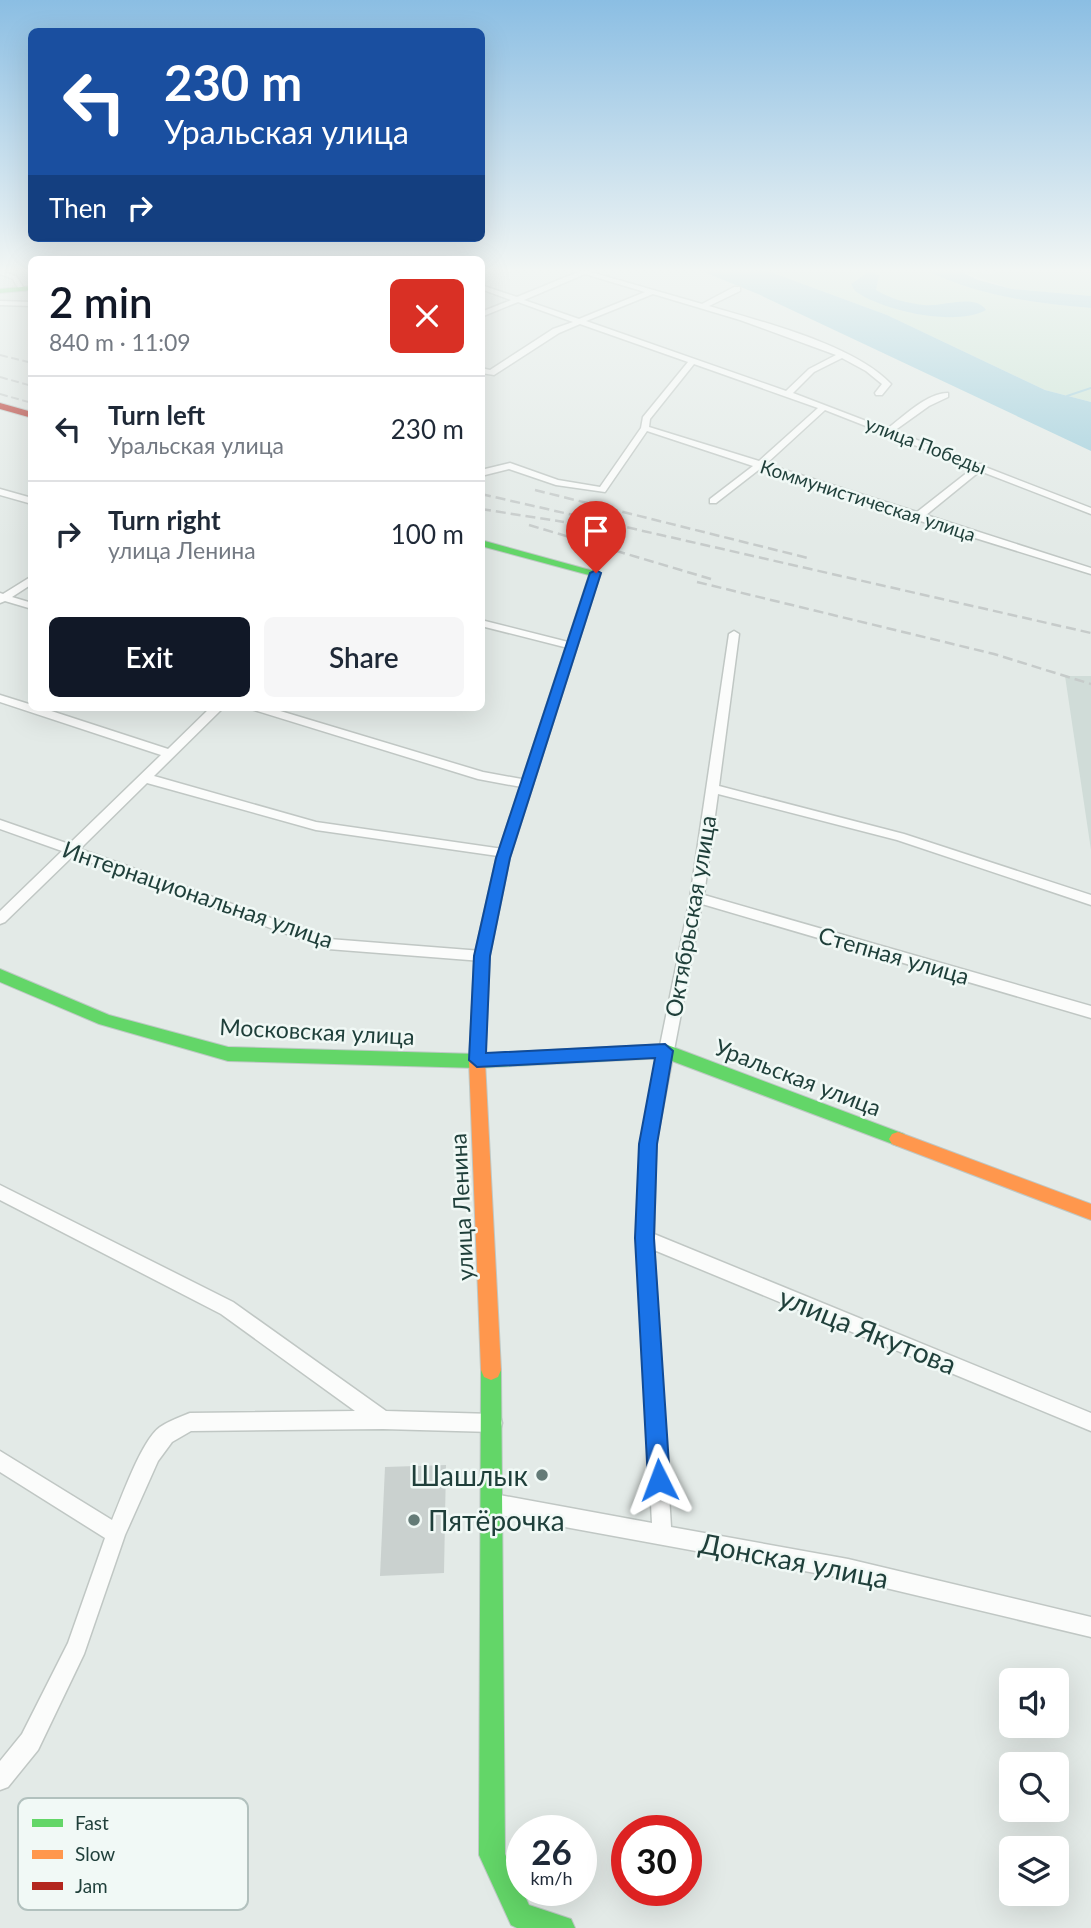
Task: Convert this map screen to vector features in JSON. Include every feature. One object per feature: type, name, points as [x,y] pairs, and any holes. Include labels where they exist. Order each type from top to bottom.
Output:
[{"type":"street","points":[[485,371],[491,373],[511,360]]},
{"type":"street","name":"улица Победы","points":[[690,360],[889,431],[1091,511]]},
{"type":"street","points":[[788,394],[799,379],[832,360]]},
{"type":"street","points":[[849,360],[882,377],[887,384],[879,393]]},
{"type":"street","points":[[485,472],[510,466],[556,482],[602,491],[645,428],[646,419],[693,361]]},
{"type":"street","points":[[889,431],[926,404],[945,395]]},
{"type":"street","points":[[0,406],[28,414]]},
{"type":"street","points":[[713,502],[761,464],[824,407]]},
{"type":"street","name":"Коммунистическая улица","points":[[645,428],[1091,571]]},
{"type":"street","points":[[917,517],[981,466]]},
{"type":"street","points":[[0,492],[28,500]]},
{"type":"street","name":"улица Ленина","points":[[485,544],[596,573],[505,853],[482,956],[477,1060],[493,1423],[492,1855],[520,1916],[562,1928]]},
{"type":"street","points":[[1,598],[28,581]]},
{"type":"street","points":[[1,598],[28,605]]},
{"type":"street","points":[[485,623],[572,646]]},
{"type":"street","name":"Октябрьская улица","points":[[662,1533],[645,1238],[648,1144],[697,898],[734,634]]},
{"type":"street","points":[[0,698],[28,707]]},
{"type":"street","points":[[39,711],[170,754]]},
{"type":"street","points":[[0,919],[214,711]]},
{"type":"street","points":[[268,711],[482,776],[527,784]]},
{"type":"street","points":[[145,778],[316,826],[505,853]]},
{"type":"street","points":[[713,789],[900,837],[1091,900]]},
{"type":"street","name":"Интернациональная улица","points":[[0,824],[328,944],[482,956]]},
{"type":"street","name":"Степная улица","points":[[697,898],[1091,1012]]},
{"type":"street","name":"Московская улица","points":[[0,975],[105,1020],[228,1054],[477,1060]]},
{"type":"street","name":"Уральская улица","points":[[477,1060],[665,1051],[1091,1212]]},
{"type":"street","points":[[0,1192],[228,1308],[383,1420]]},
{"type":"street","name":"улица Якутова","points":[[645,1238],[1091,1422]]},
{"type":"street","points":[[0,1779],[30,1742],[76,1647],[116,1534],[151,1454],[165,1435],[190,1422],[383,1420],[493,1423]]},
{"type":"street","points":[[0,1461],[116,1534]]},
{"type":"street","name":"Донская улица","points":[[494,1504],[848,1569],[1091,1627]]},
{"type":"shaded area","points":[[1065,676],[1091,676],[1091,850]]},
{"type":"green space","points":[[982,360],[1091,360],[1091,402],[1045,390]]},
{"type":"water","points":[[898,360],[982,360],[1045,390],[1091,402],[1091,451]]},
{"type":"building","name":"Пятёрочка","points":[[446,1465],[444,1573],[380,1576],[385,1467]]},
{"type":"waterway","points":[[1067,396],[1091,388]]},
{"type":"railway","points":[[20,360],[28,362]]},
{"type":"railway","points":[[0,377],[28,385]]},
{"type":"railway","points":[[0,394],[28,402]]},
{"type":"railway","points":[[535,490],[808,558]]},
{"type":"railway","points":[[485,495],[1091,633]]},
{"type":"railway","points":[[485,510],[564,522]]},
{"type":"railway","points":[[529,525],[711,579]]},
{"type":"railway","points":[[697,582],[994,654],[1091,684]]},
{"type":"traffic: fast","points":[[480,1003],[482,956],[503,858],[595,573],[485,544]]},
{"type":"traffic: fast","points":[[0,975],[105,1020],[228,1054],[477,1061],[665,1051],[898,1139]]},
{"type":"traffic: fast","points":[[491,1370],[492,1855],[520,1916],[562,1928]]},
{"type":"traffic: slow","points":[[480,1003],[477,1061],[491,1370]]},
{"type":"traffic: slow","points":[[898,1139],[1091,1212]]},
{"type":"traffic: jam","points":[[0,406],[28,414]]},
{"type":"place","name":"Шашлык","points":[[542,1475]]},
{"type":"place","name":"Пятёрочка","points":[[414,1520]]},
{"type":"route","points":[[596,573],[503,858],[482,956],[477,1060],[665,1051],[648,1144],[645,1238],[659,1480]]}]
